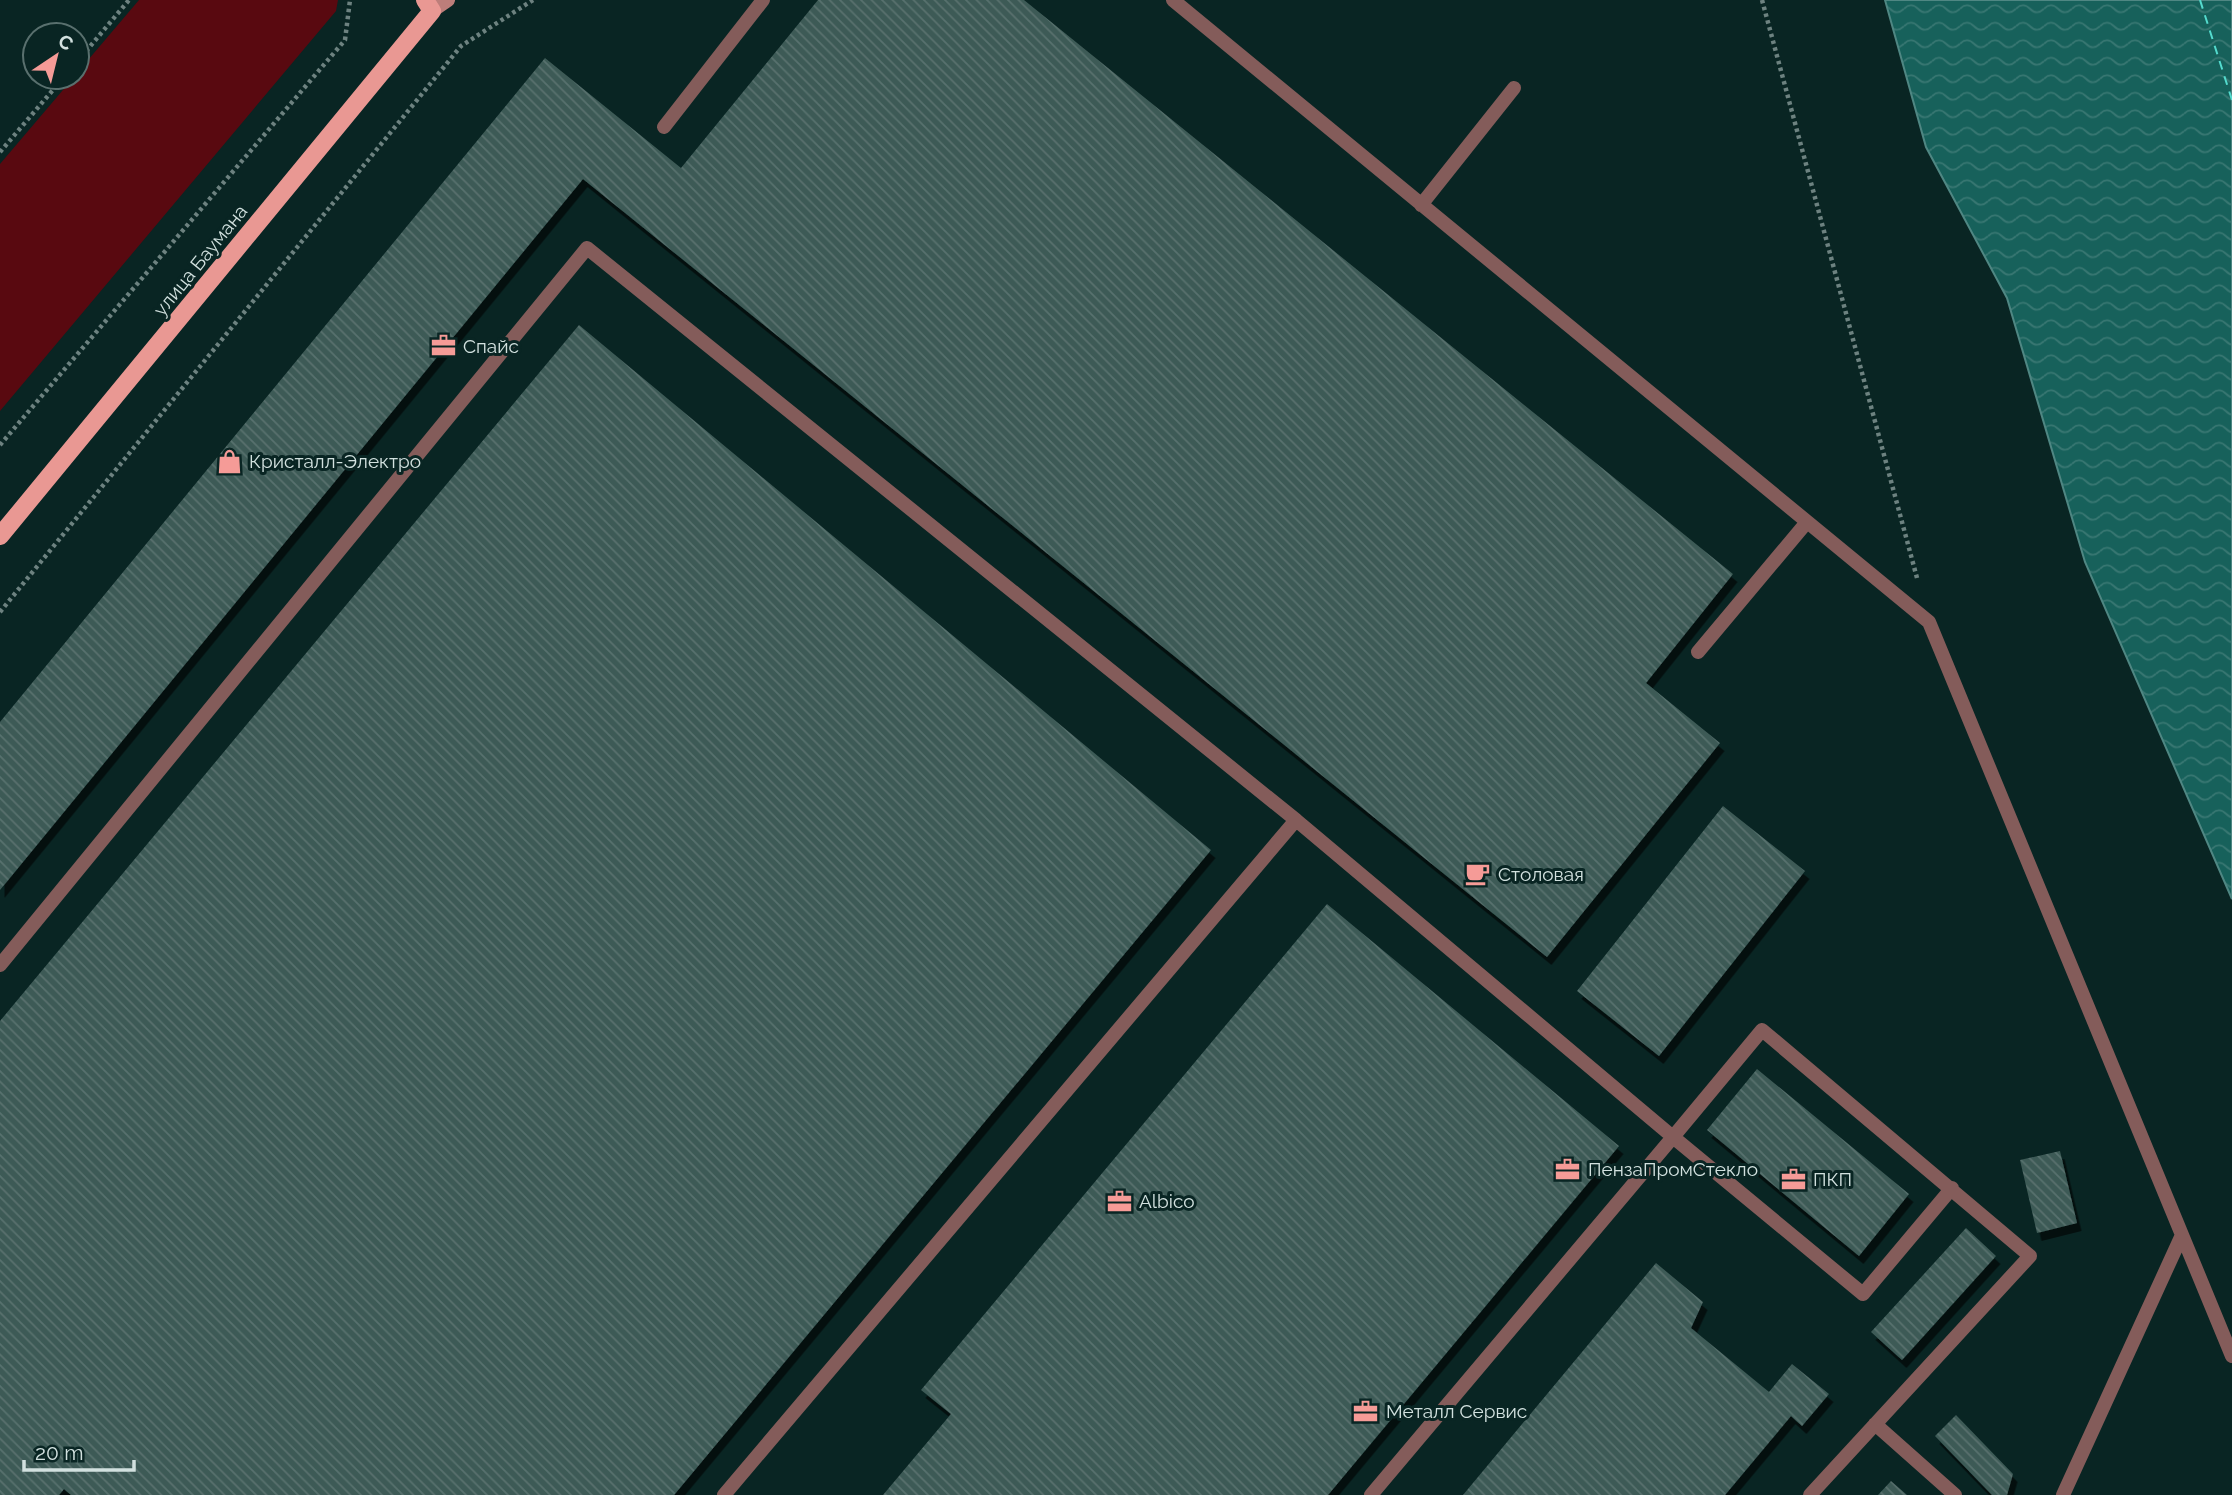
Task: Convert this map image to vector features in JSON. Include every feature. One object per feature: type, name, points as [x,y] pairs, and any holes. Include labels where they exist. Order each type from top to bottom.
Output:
[{"type":"main road","points":[[429,6],[448,0]]},
{"type":"main road","name":"улица Баумана","points":[[0,536],[429,6]]},
{"type":"lane","points":[[664,127],[763,0]]},
{"type":"lane","points":[[1172,0],[1929,622],[2232,1356]]},
{"type":"lane","points":[[1421,205],[1514,88]]},
{"type":"lane","points":[[0,965],[587,248],[1296,820],[1863,1294],[1952,1188]]},
{"type":"lane","points":[[1698,652],[1807,522]]},
{"type":"lane","points":[[724,1495],[1296,820]]},
{"type":"lane","points":[[1371,1495],[1762,1030],[2030,1256],[1810,1495]]},
{"type":"lane","points":[[2063,1495],[2182,1235]]},
{"type":"lane","points":[[1875,1424],[1955,1495]]},
{"type":"path","points":[[91,46],[130,0]]},
{"type":"path","points":[[0,445],[345,40],[350,0]]},
{"type":"path","points":[[0,612],[461,46],[533,0]]},
{"type":"path","points":[[1762,0],[1929,622]]},
{"type":"path","points":[[0,152],[52,91]]},
{"type":"shaded area","points":[[139,0],[338,0],[336,11],[0,411],[0,164],[62,91],[91,91],[91,57]]},
{"type":"water","points":[[1885,0],[2232,0],[2232,899],[2085,562],[2007,298],[1926,147]]},
{"type":"building","points":[[818,0],[1024,0],[1733,574],[1646,683],[1720,743],[1547,957],[583,179],[0,890],[0,722],[545,58],[681,168]]},
{"type":"building","points":[[579,325],[1211,850],[674,1495],[71,1495],[64,1489],[59,1495],[0,1495],[0,1021]]},
{"type":"building","points":[[1723,806],[1805,871],[1659,1056],[1577,991]]},
{"type":"building","points":[[1327,904],[1619,1146],[1328,1495],[883,1495],[951,1414],[921,1390]]},
{"type":"building","points":[[1757,1069],[1909,1194],[1859,1256],[1707,1130]]},
{"type":"building","points":[[2060,1151],[2077,1223],[2037,1233],[2020,1160]]},
{"type":"building","points":[[1966,1228],[1996,1256],[1902,1360],[1871,1332]]},
{"type":"building","points":[[1656,1263],[1703,1302],[1691,1328],[1769,1392],[1792,1364],[1829,1394],[1802,1426],[1791,1416],[1725,1495],[1463,1495]]},
{"type":"building","points":[[1956,1415],[2013,1474],[2007,1495],[1992,1495],[1935,1436]]},
{"type":"building","points":[[1891,1481],[1907,1495],[1878,1495]]},
{"type":"ferry route","points":[[2200,0],[2232,100]]},
{"type":"place","name":"Спайс","points":[[443,346]]},
{"type":"place","name":"Кристалл-Электро","points":[[229,461]]},
{"type":"place","name":"Столовая","points":[[1478,874]]},
{"type":"place","name":"ПензаПромСтекло","points":[[1568,1169]]},
{"type":"place","name":"ПКП","points":[[1793,1179]]},
{"type":"place","name":"Albico","points":[[1119,1201]]},
{"type":"place","name":"Металл Сервис","points":[[1366,1411]]}]
